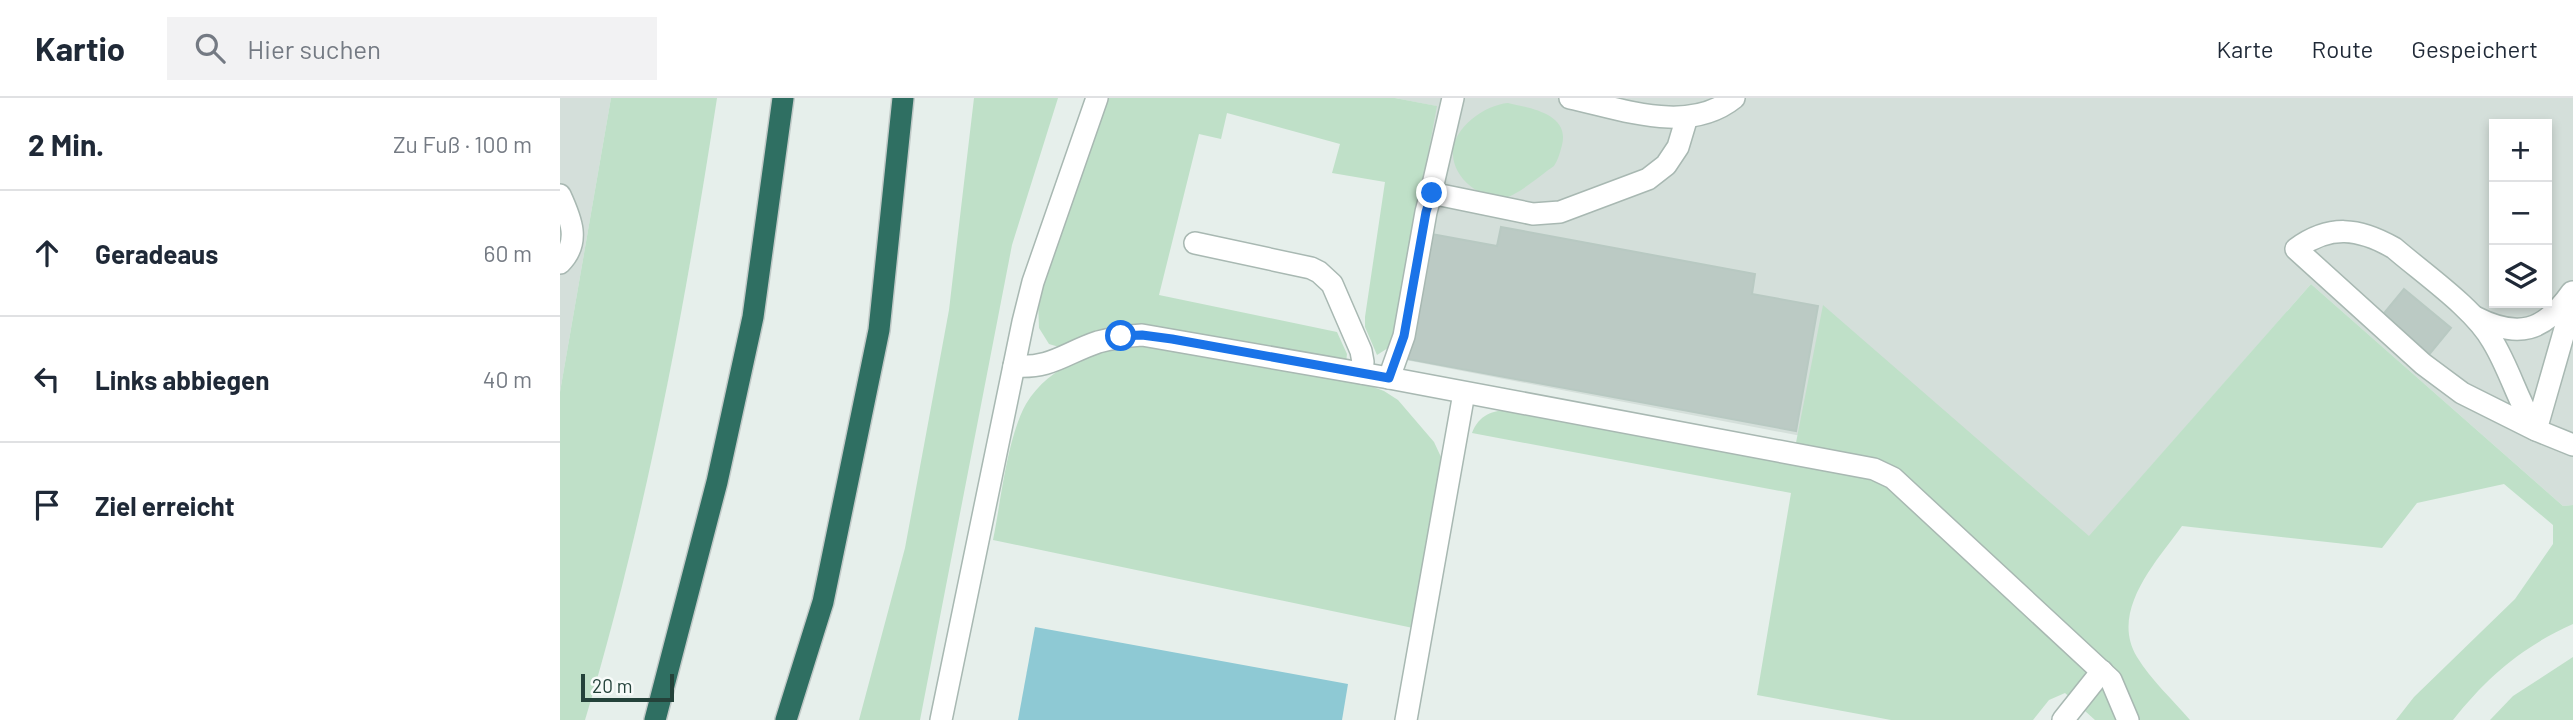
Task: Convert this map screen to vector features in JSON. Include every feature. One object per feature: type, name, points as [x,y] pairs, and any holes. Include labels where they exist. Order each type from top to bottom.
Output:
[{"type":"highway","points":[[655,720],[717,482],[752,317],[783,98]]},
{"type":"highway","points":[[786,720],[822,601],[879,330],[902,98]]},
{"type":"lane","points":[[941,720],[1033,282],[1097,98]]},
{"type":"lane","points":[[1389,378],[1404,336],[1426,212],[1453,98]]},
{"type":"lane","points":[[1570,98],[1644,114],[1687,117],[1708,113],[1734,98]]},
{"type":"lane","points":[[1432,193],[1533,214],[1560,212],[1648,179],[1666,165],[1678,147],[1687,117]]},
{"type":"lane","points":[[560,195],[573,223],[569,254],[560,263]]},
{"type":"lane","points":[[2536,430],[2522,408],[2493,341],[2473,317],[2394,248],[2380,240],[2342,231],[2328,232],[2296,248],[2423,364],[2452,386],[2536,430],[2573,445]]},
{"type":"lane","points":[[1195,243],[1311,268],[1327,277],[1361,351],[1362,373]]},
{"type":"lane","points":[[2473,317],[2494,327],[2514,331],[2531,329],[2561,308],[2573,290]]},
{"type":"lane","points":[[2536,430],[2573,301]]},
{"type":"lane","points":[[1014,366],[1052,363],[1096,343],[1121,336],[1142,335],[1362,373],[1874,469],[1893,478],[2102,671],[2111,680],[2128,720]]},
{"type":"lane","points":[[1406,720],[1464,393]]},
{"type":"lane","points":[[2063,720],[2102,671]]},
{"type":"shaded area","points":[[560,98],[611,98],[560,392]]},
{"type":"shaded area","points":[[1395,98],[2573,98],[2573,505],[2563,506],[2311,284],[2089,537],[1848,445],[1390,357],[1436,106]]},
{"type":"green space","points":[[611,98],[717,98],[677,333],[627,567],[585,720],[560,720],[560,392]]},
{"type":"green space","points":[[974,98],[1058,98],[1012,245],[920,720],[859,720],[905,548],[949,310]]},
{"type":"green space","points":[[1107,98],[1395,98],[1437,106],[1394,337],[1388,348],[1377,355],[1365,327],[1385,182],[1332,173],[1340,144],[1227,113],[1221,139],[1199,134],[1159,295],[1337,332],[1347,354],[1346,363],[1188,334],[1059,347],[1049,344],[1039,328],[1038,300]]},
{"type":"green space","points":[[1508,103],[1546,114],[1560,126],[1563,134],[1559,156],[1554,166],[1515,194],[1503,198],[1486,195],[1470,186],[1458,172],[1453,155],[1457,136],[1471,120],[1489,108]]},
{"type":"green space","points":[[2311,284],[2563,506],[2573,505],[2573,624],[2507,664],[2479,690],[2453,720],[2396,720],[2414,697],[2515,599],[2553,544],[2553,525],[2504,484],[2417,503],[2382,548],[2182,526],[2140,587],[2132,605],[2129,622],[2130,640],[2137,657],[2155,682],[2190,720],[2095,720],[2065,693],[2049,700],[2033,720],[1891,720],[1757,695],[1791,493],[1472,433],[1478,422],[1487,415],[1511,410],[1792,463],[1823,305],[2089,536]]},
{"type":"green space","points":[[1141,345],[1368,385],[1398,400],[1434,442],[1441,457],[1413,628],[993,540],[1014,434],[1026,404],[1036,390],[1048,378],[1076,361],[1108,350]]},
{"type":"green space","points":[[2573,657],[2573,720],[2490,720],[2513,696]]},
{"type":"water","points":[[1035,627],[1348,684],[1342,720],[1018,720]]},
{"type":"building","points":[[1501,227],[1755,274],[1752,294],[1818,306],[1796,431],[1408,359],[1431,234],[1497,246]]},
{"type":"building","points":[[2404,289],[2451,328],[2427,357],[2380,318]]},
{"type":"route","points":[[1121,336],[1142,335],[1172,339],[1389,378],[1404,336],[1426,212],[1432,193]]}]
